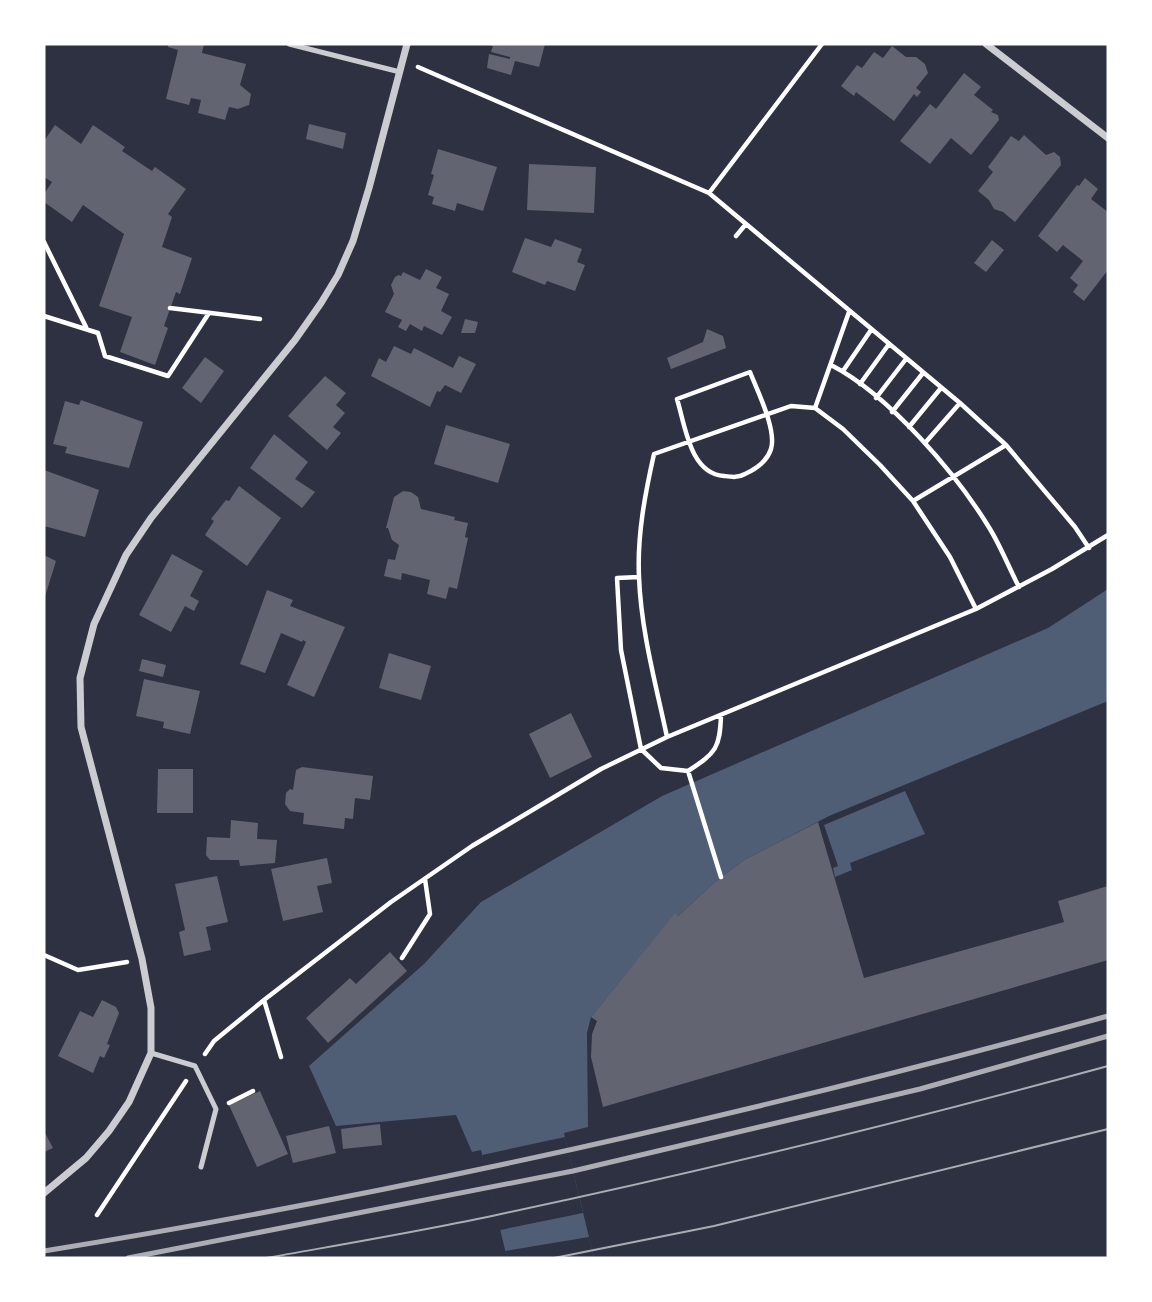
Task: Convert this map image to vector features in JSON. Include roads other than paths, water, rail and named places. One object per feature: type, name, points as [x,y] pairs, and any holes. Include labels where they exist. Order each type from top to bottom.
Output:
[{"type":"street","points":[[44,1193],[86,1158],[129,1102],[151,1052],[151,1008],[142,959],[81,727],[80,678],[85,652],[105,597],[144,527],[295,340],[338,275],[369,188],[407,44]]},
{"type":"street","points":[[986,44],[1108,138]]},
{"type":"lane","points":[[289,44],[400,72]]},
{"type":"lane","points":[[151,1052],[195,1066],[216,1109],[201,1167]]},
{"type":"water","points":[[1108,589],[1108,701],[829,816],[744,860],[678,916],[675,914],[591,1017],[587,1033],[588,1127],[564,1133],[594,1258],[507,1258],[481,1150],[472,1152],[456,1115],[336,1126],[309,1066],[424,964],[481,902],[662,796],[1048,628]]},
{"type":"water","points":[[905,791],[925,834],[850,863],[852,870],[835,877],[833,868],[838,866],[824,825]]},
{"type":"tram line","points":[[266,1258],[577,1198],[881,1126],[1108,1066]]},
{"type":"tram line","points":[[554,1258],[714,1226],[1108,1129]]},
{"type":"railway","points":[[44,1251],[312,1203],[579,1148],[845,1085],[1108,1016]]},
{"type":"railway","points":[[128,1258],[573,1171],[920,1089],[1108,1036]]}]
